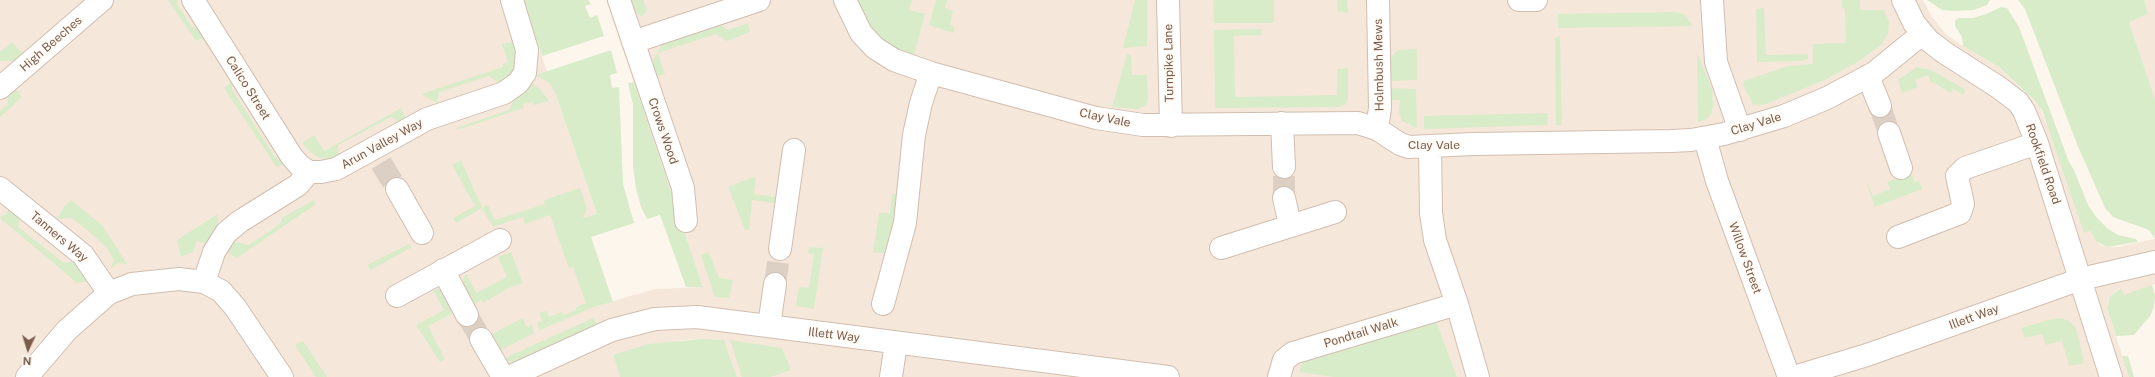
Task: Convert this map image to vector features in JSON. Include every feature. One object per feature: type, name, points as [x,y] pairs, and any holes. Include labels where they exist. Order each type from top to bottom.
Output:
[{"type":"street","name":"High Beeches","points":[[0,88],[102,0]]},
{"type":"street","name":"Calico Street","points":[[193,0],[292,157],[300,166],[309,172]]},
{"type":"street","name":"Arun Valley Way","points":[[309,172],[321,172],[336,169],[377,156],[427,119],[504,93],[518,83],[525,73],[527,50],[512,0]]},
{"type":"street","name":"Crows Wood","points":[[619,0],[682,188],[686,221]]},
{"type":"street","points":[[634,42],[760,0]]},
{"type":"street","name":"Clay Vale","points":[[845,0],[861,33],[875,48],[894,60],[931,73],[1108,121],[1129,124],[1170,126],[1352,123],[1377,129],[1400,144],[1410,147],[1430,148],[1473,144],[1671,141],[1705,138],[1740,130],[1805,108],[1868,76],[1899,55],[1922,34]]},
{"type":"street","name":"Turnpike Lane","points":[[1168,0],[1170,126]]},
{"type":"street","name":"Holmbush Mews","points":[[1377,129],[1380,108],[1378,0]]},
{"type":"street","points":[[1519,0],[1536,0]]},
{"type":"street","points":[[1712,0],[1716,62],[1740,130]]},
{"type":"street","name":"Rookfield Road","points":[[1903,0],[1914,23],[1922,34],[1936,47],[1998,87],[2018,102],[2024,111],[2037,143],[2111,377]]},
{"type":"street","points":[[883,304],[905,223],[914,135],[921,102],[931,73]]},
{"type":"street","points":[[1868,76],[1880,106]]},
{"type":"street","points":[[1282,123],[1284,167]]},
{"type":"street","points":[[1890,133],[1901,168]]},
{"type":"street","name":"Willow Street","points":[[1705,138],[1717,181],[1789,377]]},
{"type":"street","points":[[1898,237],[1960,213],[1963,204],[1957,176],[1965,168],[2037,143]]},
{"type":"street","points":[[1430,148],[1430,197],[1433,231],[1441,261],[1457,304],[1478,377]]},
{"type":"street","points":[[780,249],[794,150]]},
{"type":"street","points":[[204,282],[214,252],[226,233],[245,218],[298,185],[309,172]]},
{"type":"street","name":"Tanners Way","points":[[0,188],[83,255],[109,293]]},
{"type":"street","points":[[397,189],[422,233]]},
{"type":"street","points":[[1284,198],[1290,225]]},
{"type":"street","points":[[1221,248],[1335,212]]},
{"type":"street","points":[[397,296],[500,240]]},
{"type":"street","name":"Illett Way","points":[[1794,377],[1867,355],[2081,279],[2155,262]]},
{"type":"street","points":[[443,270],[467,315]]},
{"type":"street","points":[[30,376],[67,330],[109,293],[123,287],[155,280],[188,279],[204,282],[216,287],[230,301],[282,377]]},
{"type":"street","points":[[769,326],[775,284]]},
{"type":"street","name":"Pondtail Walk","points":[[1279,377],[1284,360],[1293,353],[1457,304]]},
{"type":"street","name":"Illett Way","points":[[510,377],[602,334],[638,322],[697,316],[896,343],[1168,377]]},
{"type":"street","points":[[481,339],[503,377]]},
{"type":"street","points":[[892,377],[896,343]]},
{"type":"shaded area","points":[[0,0],[522,0],[597,214],[583,218],[596,306],[655,289],[703,287],[606,0],[1923,0],[1932,17],[1945,33],[1958,43],[1999,67],[2039,106],[2093,235],[2100,245],[2107,247],[2118,247],[2155,239],[2155,284],[2124,296],[2120,288],[2110,296],[2108,302],[2107,308],[2129,377],[737,377],[724,340],[702,339],[682,340],[613,355],[620,377],[0,377]]},
{"type":"shaded area","points":[[2123,0],[2155,0],[2155,99],[2132,32]]},
{"type":"green space","points":[[168,0],[178,0],[177,4],[192,27],[204,30],[208,36],[196,41]]},
{"type":"green space","points":[[522,0],[588,0],[591,4],[585,6],[590,18],[597,15],[604,36],[542,56]]},
{"type":"green space","points":[[628,0],[643,0],[647,10],[642,17],[632,9]]},
{"type":"green space","points":[[855,0],[912,0],[909,10],[925,14],[913,59],[888,47],[874,34]]},
{"type":"green space","points":[[936,0],[947,0],[945,8],[953,11],[950,25],[955,27],[953,33],[929,25]]},
{"type":"green space","points":[[1135,0],[1147,0],[1147,46],[1123,48]]},
{"type":"green space","points":[[1213,0],[1274,0],[1274,23],[1214,23]]},
{"type":"green space","points":[[1337,0],[1347,0],[1348,13],[1337,11]]},
{"type":"green space","points":[[1842,0],[1860,0],[1860,10],[1884,10],[1889,22],[1888,34],[1881,45],[1859,61],[1827,79],[1766,104],[1753,104],[1743,85],[1744,81],[1788,66],[1813,64],[1813,44],[1846,43],[1845,9],[1842,8]]},
{"type":"green space","points":[[1927,0],[1990,0],[1987,5],[1974,10],[1954,11],[1942,10]]},
{"type":"green space","points":[[2018,0],[2144,0],[2148,14],[2129,22],[2155,99],[2155,239],[2149,230],[2113,217],[2105,208],[2077,144],[2025,9]]},
{"type":"green space","points":[[2001,7],[2007,8],[2019,27],[2069,162],[2074,170],[2088,205],[2096,217],[2107,228],[2118,235],[2136,239],[2138,242],[2107,247],[2096,241],[2091,231],[2084,233],[2042,110],[2034,100],[1999,67],[1963,46],[1962,37],[1955,26],[1955,21],[1958,18],[1973,18]]},
{"type":"green space","points":[[1764,8],[1766,55],[1808,54],[1808,59],[1801,61],[1757,62],[1756,9]]},
{"type":"green space","points":[[1675,12],[1684,14],[1693,26],[1558,28],[1558,14]]},
{"type":"green space","points":[[718,23],[728,30],[748,23],[750,32],[727,41],[716,34],[658,53],[665,74],[657,77],[653,70],[653,60],[662,44]]},
{"type":"green space","points":[[1262,29],[1262,35],[1234,36],[1235,97],[1337,95],[1337,69],[1348,68],[1348,99],[1346,104],[1339,107],[1215,108],[1214,30]]},
{"type":"green space","points":[[1560,36],[1562,125],[1556,125],[1555,38]]},
{"type":"green space","points":[[514,41],[518,53],[518,62],[507,78],[498,82],[489,76],[439,92],[437,103],[421,94],[503,67],[503,64],[508,62],[502,44]]},
{"type":"green space","points":[[12,42],[22,53],[14,61],[0,61],[0,52]]},
{"type":"green space","points":[[1417,49],[1417,80],[1390,81],[1389,61],[1393,55],[1398,50]]},
{"type":"green space","points":[[611,50],[617,73],[610,75],[612,88],[619,87],[623,184],[634,223],[591,237],[613,302],[596,306],[540,330],[537,323],[542,321],[539,313],[547,311],[549,317],[562,312],[564,315],[576,310],[576,307],[586,303],[573,267],[569,268],[550,215],[525,224],[523,217],[493,227],[482,208],[488,205],[495,220],[545,204],[544,200],[580,188],[587,209],[583,218],[597,214],[555,93],[549,83],[536,75]]},
{"type":"green space","points":[[1697,52],[1712,90],[1713,106],[1710,115],[1705,120],[1698,122]]},
{"type":"green space","points":[[1127,54],[1131,55],[1132,75],[1147,75],[1148,100],[1145,106],[1138,109],[1112,107]]},
{"type":"green space","points":[[1917,67],[1931,70],[1966,90],[1963,95],[1953,89],[1950,93],[1933,82],[1931,83],[1928,75],[1915,80],[1918,87],[1902,93],[1898,80]]},
{"type":"green space","points":[[236,79],[231,88],[275,157],[287,160],[277,168],[224,88]]},
{"type":"green space","points":[[634,82],[703,287],[686,287],[660,215],[647,219],[641,207],[636,189],[633,167],[633,104],[628,83]]},
{"type":"green space","points":[[531,83],[540,89],[549,101],[534,105],[532,102],[523,104],[524,108],[457,130],[456,128],[509,110],[516,96]]},
{"type":"green space","points":[[1390,88],[1416,89],[1417,128],[1402,121],[1399,113],[1400,100],[1391,100]]},
{"type":"green space","points":[[11,89],[17,91],[22,97],[0,117],[0,111],[7,105],[8,91]]},
{"type":"green space","points":[[401,108],[406,119],[401,122],[391,117],[338,145],[338,156],[330,159],[321,158],[314,155],[302,143],[314,135],[324,151]]},
{"type":"green space","points":[[1548,113],[1547,125],[1424,129],[1424,116]]},
{"type":"green space","points":[[461,160],[482,208],[456,223],[453,218],[475,206],[452,165]]},
{"type":"green space","points":[[1911,173],[1915,182],[1919,181],[1922,189],[1875,207],[1867,184],[1873,196],[1890,189],[1887,182]]},
{"type":"green space","points":[[756,176],[754,194],[776,197],[775,203],[752,200],[749,230],[745,230],[728,187]]},
{"type":"green space","points":[[892,194],[899,194],[897,216],[888,254],[873,252],[879,213],[890,213]]},
{"type":"green space","points":[[71,200],[102,225],[127,264],[118,263],[110,269],[114,260],[106,247],[72,218],[57,219],[63,208]]},
{"type":"green space","points":[[314,200],[316,204],[237,258],[225,251],[232,241],[249,245],[280,224],[283,217]]},
{"type":"green space","points":[[12,208],[20,214],[18,227],[64,263],[76,261],[88,281],[77,283],[0,218]]},
{"type":"green space","points":[[218,214],[218,224],[206,244],[197,241],[193,252],[181,257],[177,240]]},
{"type":"green space","points":[[409,244],[412,247],[371,270],[367,265]]},
{"type":"green space","points":[[809,247],[823,248],[814,309],[796,306],[799,287],[809,288],[814,254],[808,253]]},
{"type":"green space","points":[[511,252],[523,283],[511,287],[483,303],[481,300],[473,305],[462,283],[466,273],[476,293],[507,277],[498,257]]},
{"type":"green space","points":[[709,252],[719,278],[733,280],[729,298],[715,297],[701,255]]},
{"type":"green space","points":[[2152,285],[2155,295],[2154,306],[2150,316],[2134,335],[2116,336],[2107,308],[2110,296],[2121,288],[2124,295]]},
{"type":"green space","points":[[433,290],[442,290],[457,311],[428,326],[445,359],[440,362],[416,325],[444,310]]},
{"type":"green space","points":[[523,318],[526,327],[532,325],[534,333],[501,350],[492,334]]},
{"type":"green space","points":[[593,318],[597,326],[515,363],[503,359]]},
{"type":"green space","points":[[2061,318],[2069,321],[2076,328],[2084,363],[2069,366],[2062,341],[2046,345],[2042,334],[2025,338],[2021,328],[2052,319]]},
{"type":"green space","points":[[1436,321],[1457,377],[1334,377],[1299,372],[1303,361]]},
{"type":"green space","points":[[702,339],[724,340],[737,377],[620,377],[613,355],[648,344]]},
{"type":"green space","points":[[730,340],[782,348],[791,370],[770,377],[742,377]]},
{"type":"green space","points":[[303,341],[327,377],[316,377],[295,345]]},
{"type":"green space","points":[[2122,356],[2128,356],[2134,377],[2129,377]]},
{"type":"tunnel","points":[[1880,106],[1889,133]]},
{"type":"tunnel","points":[[381,163],[397,189]]},
{"type":"tunnel","points":[[1284,167],[1284,198]]},
{"type":"tunnel","points":[[775,284],[780,249]]},
{"type":"tunnel","points":[[467,315],[481,339]]}]
